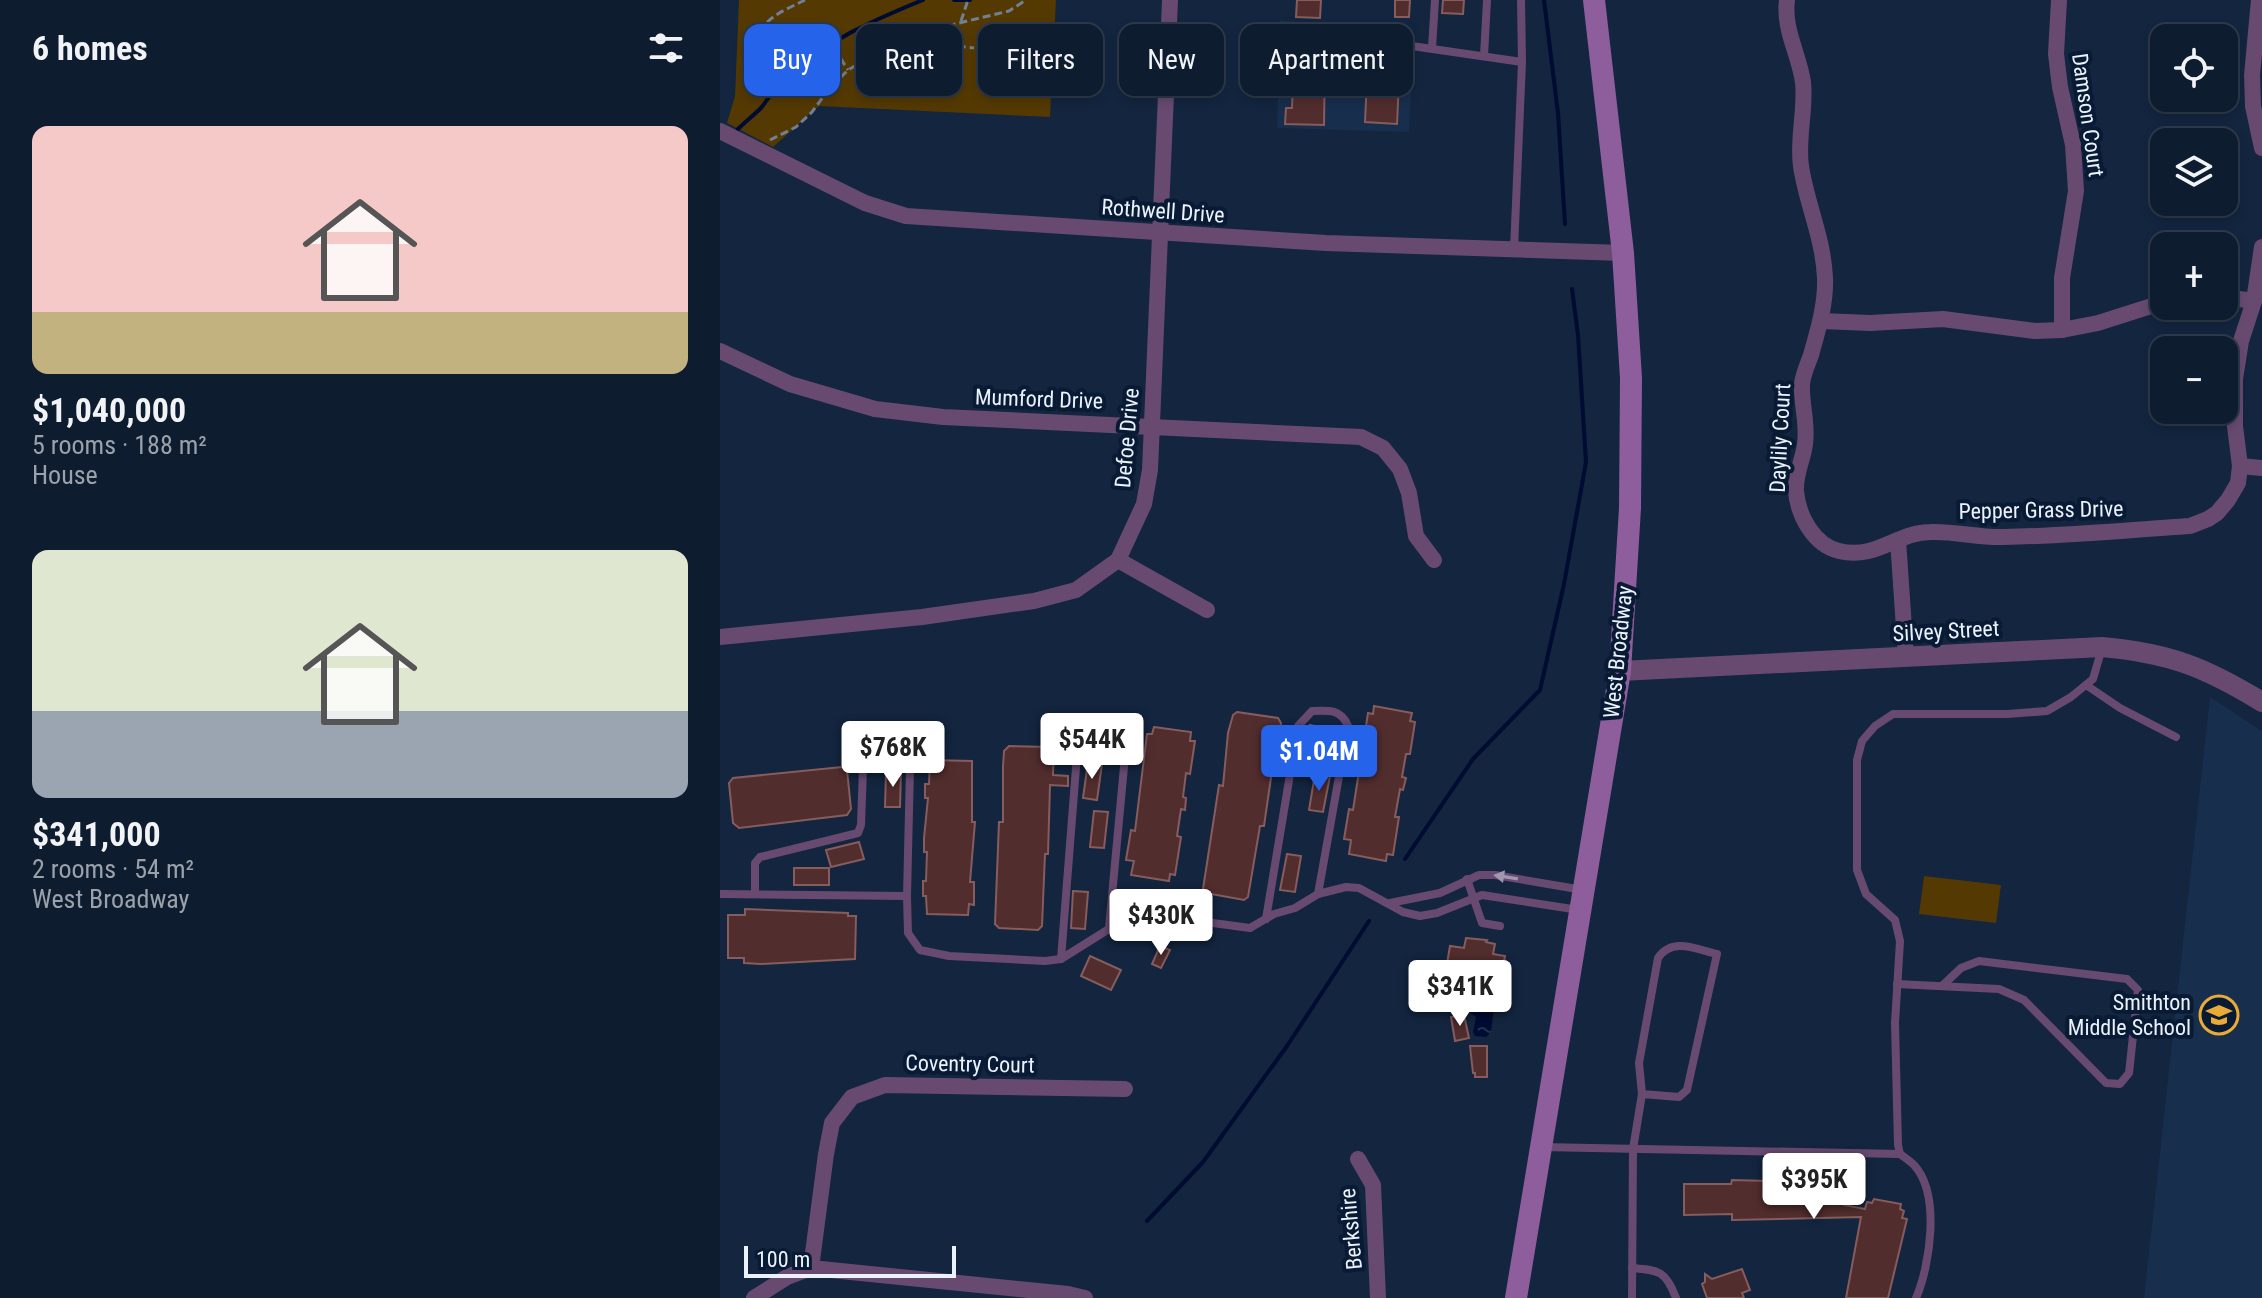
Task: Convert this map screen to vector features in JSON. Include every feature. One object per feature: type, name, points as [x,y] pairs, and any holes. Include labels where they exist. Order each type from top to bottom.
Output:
[{"type":"main road","name":"West Broadway","points":[[1516,1298],[1620,671],[1630,508],[1631,378],[1623,253],[1594,0]]},
{"type":"street","name":"Defoe Drive","points":[[720,637],[922,617],[1034,601],[1076,590],[1118,560],[1144,504],[1150,470],[1170,0]]},
{"type":"street","name":"Daylily Court","points":[[1787,0],[1785,11],[1798,57],[1804,106],[1800,163],[1822,240],[1825,281],[1821,321],[1802,383],[1807,428],[1796,490],[1804,520],[1821,543]]},
{"type":"street","name":"Damson Court","points":[[2059,0],[2056,54],[2073,145],[2076,191],[2062,278],[2062,330]]},
{"type":"street","points":[[2259,0],[2252,75],[2253,106],[2262,148]]},
{"type":"street","name":"Rothwell Drive","points":[[720,131],[865,203],[906,216],[1326,243],[1623,253]]},
{"type":"street","points":[[2262,247],[2254,301],[2241,341],[2235,379],[2235,426],[2240,466],[2262,468]]},
{"type":"street","points":[[2238,299],[2254,301]]},
{"type":"street","points":[[1821,321],[1870,323],[1943,319],[2035,331],[2062,330],[2098,323],[2150,306]]},
{"type":"street","name":"Mumford Drive","points":[[720,351],[790,384],[875,409],[943,417],[1361,437],[1383,448],[1400,469],[1409,493],[1416,536],[1434,560]]},
{"type":"street","name":"Pepper Grass Drive","points":[[1821,543],[1852,553],[1872,552],[1914,534],[1932,532],[2001,537],[2190,526],[2217,513],[2228,500],[2238,483],[2240,466]]},
{"type":"street","points":[[1898,540],[1906,657]]},
{"type":"street","points":[[1118,560],[1207,610]]},
{"type":"street","name":"Silvey Street","points":[[1620,671],[2102,647],[2184,661],[2223,678],[2262,702]]},
{"type":"street","name":"Coventry Court","points":[[811,1268],[832,1123],[852,1097],[885,1085],[1125,1089]]},
{"type":"street","name":"Berkshire","points":[[1358,1159],[1373,1185],[1378,1298]]},
{"type":"street","points":[[754,1298],[787,1277],[811,1268],[1085,1298]]},
{"type":"lane","points":[[1432,48],[1435,0]]},
{"type":"lane","points":[[1484,56],[1487,0]]},
{"type":"lane","points":[[1514,250],[1522,62],[1521,0]]},
{"type":"lane","points":[[1413,45],[1522,62]]},
{"type":"lane","points":[[1900,1154],[1895,1023],[1900,941],[1895,920],[1866,894],[1857,870],[1857,760],[1862,741],[1875,726],[1893,714],[2047,711],[2093,679],[2102,647]]},
{"type":"lane","points":[[2086,685],[2120,708],[2176,737]]},
{"type":"lane","points":[[1266,919],[1298,726],[1312,711],[1332,710],[1344,716],[1348,726],[1318,894]]},
{"type":"lane","points":[[1061,959],[1077,755],[1086,746],[1099,743],[1119,747],[1125,756],[1109,928]]},
{"type":"lane","points":[[755,894],[755,863],[760,857],[858,833],[863,768],[874,759],[897,759],[910,768],[908,933],[920,950],[949,956],[1045,961],[1061,959],[1128,917],[1146,914],[1250,928],[1318,894],[1346,887],[1359,888],[1403,912],[1420,916],[1437,913],[1473,897],[1582,900]]},
{"type":"lane","points":[[1390,903],[1440,893],[1479,875],[1495,875],[1582,900]]},
{"type":"lane","points":[[1467,879],[1482,923],[1500,926]]},
{"type":"lane","points":[[720,894],[907,896]]},
{"type":"lane","points":[[1632,1298],[1633,1149],[1642,1094],[1639,1063],[1658,958],[1664,950],[1676,945],[1717,954],[1687,1090],[1679,1097],[1642,1094]]},
{"type":"lane","points":[[1897,984],[1999,989],[2024,1000],[2106,1083],[2120,1084],[2129,1073],[2138,990],[2127,979],[1979,961],[1961,968],[1942,986]]},
{"type":"lane","points":[[1541,1147],[1900,1154],[1915,1166],[1925,1183],[1931,1208],[1925,1278],[1916,1298]]},
{"type":"lane","points":[[1632,1268],[1660,1272],[1667,1277],[1676,1298]]},
{"type":"path","points":[[805,0],[770,19],[760,29],[760,48],[768,53],[811,37],[823,36],[848,70]]},
{"type":"path","points":[[961,21],[968,0]]},
{"type":"path","points":[[952,24],[1009,11],[1026,0]]},
{"type":"path","points":[[962,47],[974,48]]},
{"type":"path","points":[[761,153],[776,135],[796,127],[829,89],[856,66]]},
{"type":"shaded area","points":[[739,0],[1056,0],[1055,24],[978,24],[978,96],[1051,96],[1050,117],[819,106],[773,147],[727,123],[735,96]]},
{"type":"shaded area","points":[[1280,20],[1313,24],[1280,24]]},
{"type":"shaded area","points":[[1278,96],[1411,96],[1409,132],[1277,128]]},
{"type":"shaded area","name":"Smithton Middle School","points":[[2210,697],[2262,731],[2262,1298],[2144,1298]]},
{"type":"shaded area","points":[[1924,876],[2001,885],[1996,923],[1919,914]]},
{"type":"water","points":[[1474,994],[1495,999],[1491,1032],[1486,1037],[1475,1036],[1473,1032],[1476,1017],[1469,1012]]},
{"type":"building","points":[[1297,0],[1321,0],[1320,18],[1296,17]]},
{"type":"building","points":[[1395,0],[1410,0],[1409,17],[1395,17]]},
{"type":"building","points":[[1443,0],[1464,0],[1463,14],[1442,13]]},
{"type":"building","points":[[1292,96],[1324,96],[1324,125],[1285,124],[1286,108],[1292,108]]},
{"type":"building","points":[[1366,96],[1398,96],[1397,124],[1365,122]]},
{"type":"building","points":[[1374,706],[1412,713],[1410,721],[1415,722],[1410,754],[1406,754],[1402,777],[1406,778],[1403,790],[1400,789],[1395,817],[1399,817],[1393,855],[1387,854],[1386,861],[1349,854],[1351,840],[1344,839],[1349,809],[1353,810],[1368,713],[1373,714]]},
{"type":"building","points":[[1237,712],[1278,718],[1281,723],[1278,746],[1285,747],[1283,758],[1274,757],[1264,826],[1260,826],[1248,897],[1244,900],[1206,893],[1203,889],[1219,785],[1223,786],[1228,733],[1233,715]]},
{"type":"building","points":[[1310,725],[1325,728],[1319,765],[1304,762]]},
{"type":"building","points":[[1154,727],[1191,732],[1190,741],[1195,741],[1190,774],[1186,773],[1185,810],[1181,809],[1177,836],[1181,837],[1175,875],[1170,874],[1169,881],[1131,875],[1134,861],[1126,860],[1131,830],[1135,831],[1147,734],[1152,734]]},
{"type":"building","points":[[1009,746],[1050,747],[1054,752],[1053,775],[1068,776],[1068,786],[1050,785],[1048,854],[1045,854],[1042,926],[1038,930],[999,928],[995,924],[999,822],[1003,822],[1004,751]]},
{"type":"building","points":[[930,760],[972,761],[972,822],[975,822],[970,882],[974,882],[974,905],[969,904],[968,915],[927,914],[923,881],[926,881],[927,852],[924,852],[928,798],[925,798],[925,784],[929,784]]},
{"type":"building","points":[[1088,762],[1102,764],[1097,800],[1083,798]]},
{"type":"building","points":[[842,767],[847,770],[851,809],[847,815],[739,828],[733,823],[729,783],[733,778]]},
{"type":"building","points":[[886,771],[901,771],[900,807],[885,807]]},
{"type":"building","points":[[1315,774],[1330,776],[1323,812],[1309,810]]},
{"type":"building","points":[[1094,811],[1108,812],[1104,848],[1090,847]]},
{"type":"building","points":[[859,842],[864,859],[831,867],[826,850]]},
{"type":"building","points":[[1287,854],[1301,856],[1295,892],[1280,890]]},
{"type":"building","points":[[794,868],[829,868],[829,885],[794,885]]},
{"type":"building","points":[[1073,891],[1088,892],[1085,929],[1071,928]]},
{"type":"building","points":[[745,909],[848,913],[848,916],[856,916],[855,959],[761,964],[744,963],[744,958],[728,958],[728,915],[745,915]]},
{"type":"building","points":[[1466,938],[1487,940],[1495,944],[1493,954],[1505,956],[1500,984],[1466,976],[1463,991],[1443,987],[1450,946],[1464,948]]},
{"type":"building","points":[[1160,946],[1170,950],[1161,968],[1152,964]]},
{"type":"building","points":[[1090,956],[1121,970],[1111,990],[1081,976]]},
{"type":"building","points":[[1464,1015],[1469,1038],[1455,1041],[1451,1017]]},
{"type":"building","points":[[1470,1046],[1487,1046],[1487,1077],[1475,1077]]},
{"type":"building","points":[[1732,1180],[1844,1183],[1844,1205],[1865,1209],[1867,1202],[1872,1203],[1874,1199],[1901,1204],[1900,1209],[1904,1211],[1902,1218],[1907,1219],[1888,1298],[1846,1298],[1861,1217],[1732,1220],[1732,1214],[1684,1215],[1684,1184],[1731,1184]]},
{"type":"building","points":[[1742,1269],[1750,1290],[1742,1293],[1744,1298],[1707,1298],[1702,1284],[1705,1274],[1712,1279]]},
{"type":"waterway","points":[[738,129],[761,108],[781,82],[815,54],[868,24],[923,0]]},
{"type":"waterway","points":[[954,0],[970,0]]},
{"type":"waterway","points":[[1544,0],[1558,113],[1565,224]]},
{"type":"waterway","points":[[1405,859],[1473,759],[1540,690],[1564,584],[1586,462],[1572,289]]},
{"type":"waterway","points":[[1147,1221],[1203,1162],[1287,1046],[1369,921]]},
{"type":"place","name":"Smithton Middle School","points":[[2219,1015]]}]
